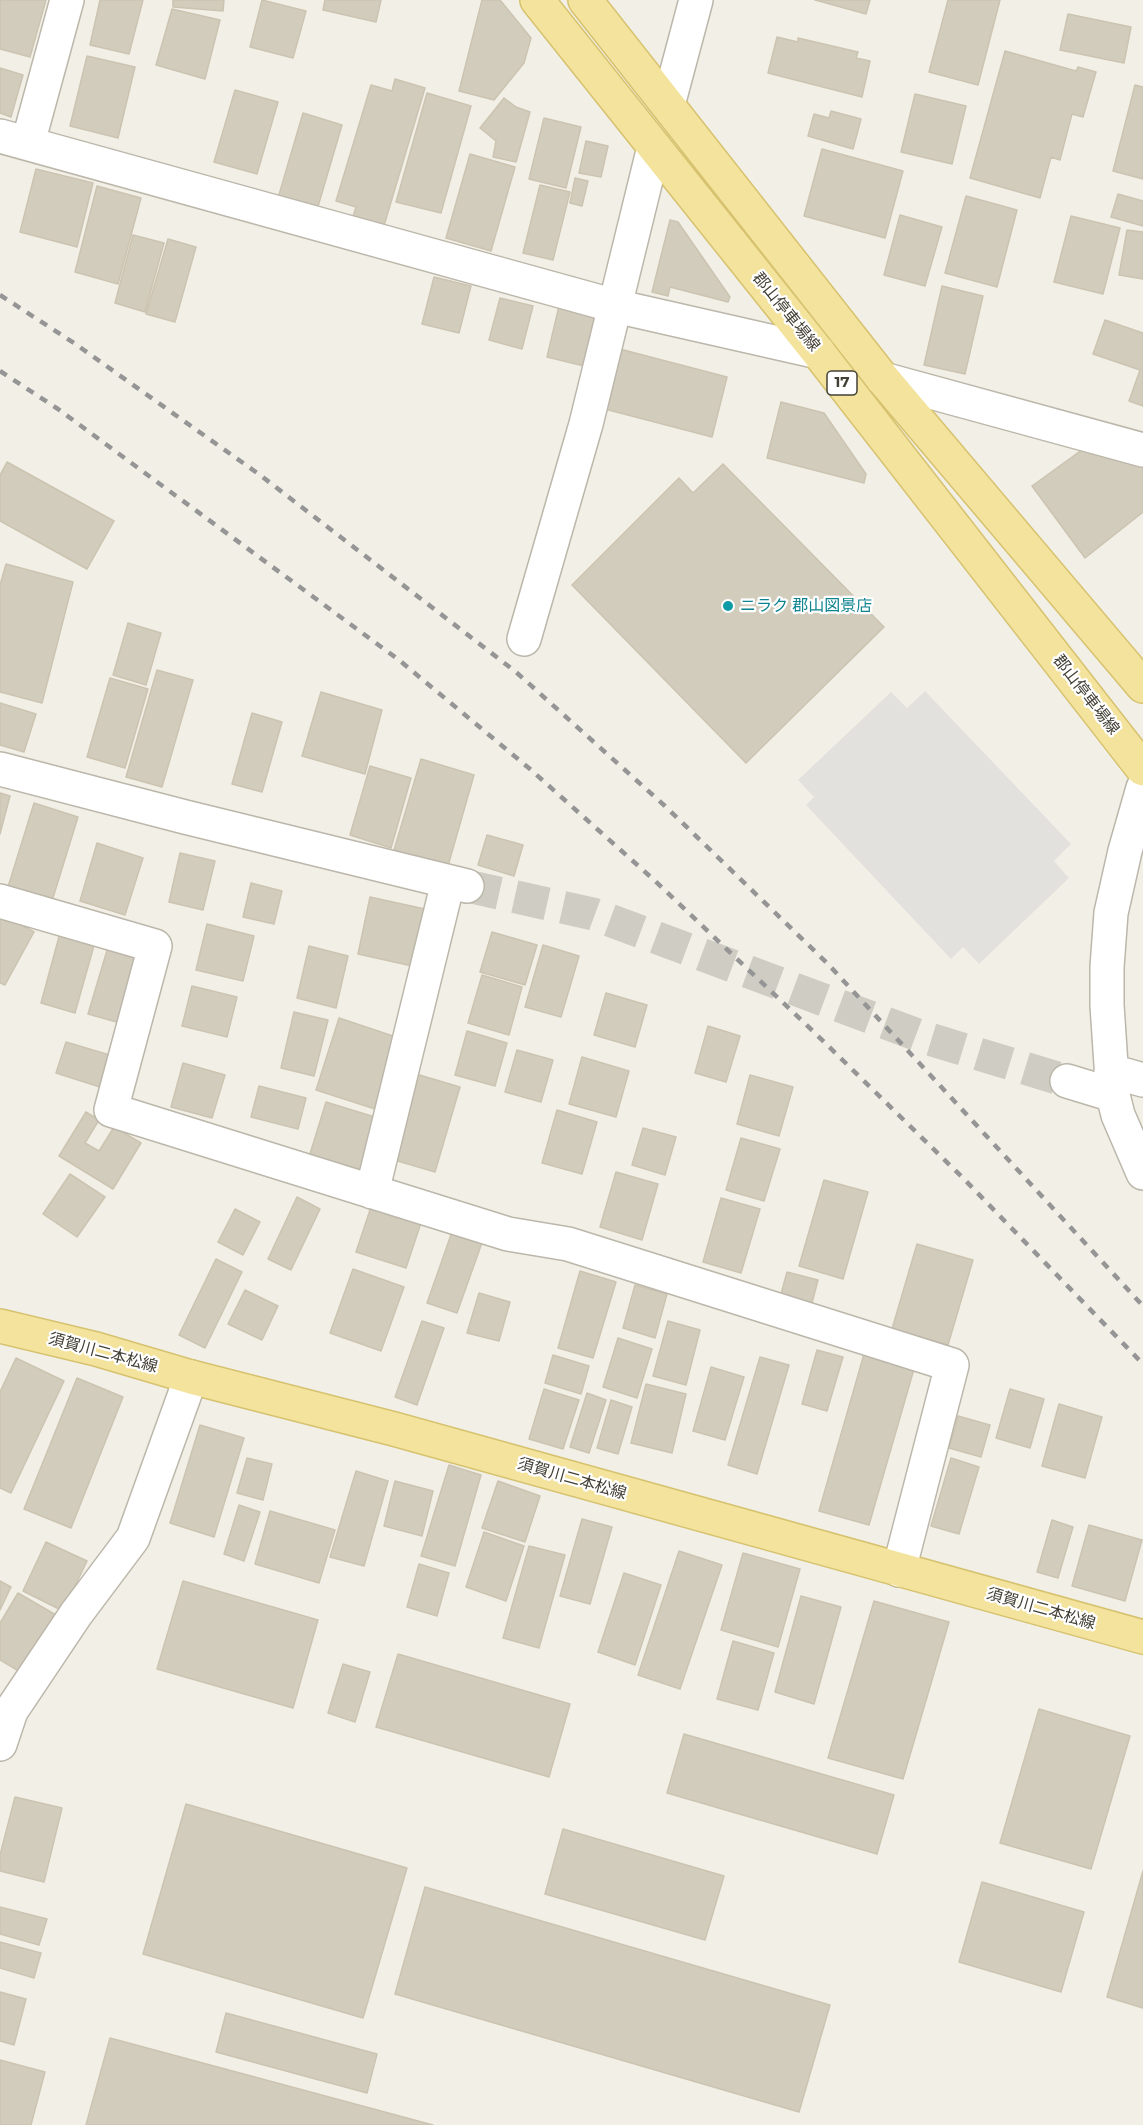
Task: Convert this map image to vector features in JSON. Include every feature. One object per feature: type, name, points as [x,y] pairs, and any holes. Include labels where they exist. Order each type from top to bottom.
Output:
[{"type":"main road","name":"郡山停車場線","points":[[537,0],[818,351],[1143,769]]},
{"type":"main road","name":"郡山停車場線","points":[[585,0],[883,379],[1143,686]]},
{"type":"main road","name":"須賀川二本松線","points":[[0,1326],[96,1349],[191,1377],[394,1429],[1143,1637]]},
{"type":"street","points":[[67,0],[14,140],[615,306],[818,351]]},
{"type":"street","points":[[668,105],[696,0]]},
{"type":"street","points":[[524,639],[586,424],[654,147]]},
{"type":"street","points":[[883,379],[1143,450]]},
{"type":"street","points":[[0,769],[457,884],[372,1191]]},
{"type":"street","points":[[1143,788],[1125,851],[1111,913],[1107,967],[1112,1083],[1118,1115],[1143,1173]]},
{"type":"street","points":[[0,901],[155,946],[111,1110],[508,1234],[568,1244],[952,1365],[899,1570]]},
{"type":"street","points":[[1067,1081],[1112,1083],[1143,1080]]},
{"type":"street","points":[[0,1744],[11,1711],[76,1614],[133,1538],[191,1377]]},
{"type":"shaded area","points":[[925,691],[1071,844],[1054,861],[1069,878],[979,964],[963,947],[951,959],[806,805],[814,797],[798,780],[891,692],[907,708]]},
{"type":"building","points":[[0,0],[46,0],[30,57],[0,49]]},
{"type":"building","points":[[100,0],[143,0],[129,54],[90,45]]},
{"type":"building","points":[[173,0],[224,0],[223,11],[173,7]]},
{"type":"building","points":[[262,0],[306,11],[293,58],[250,47]]},
{"type":"building","points":[[325,0],[381,0],[376,22],[323,10]]},
{"type":"building","points":[[482,0],[500,0],[531,38],[524,63],[494,100],[459,91]]},
{"type":"building","points":[[815,0],[870,0],[866,14]]},
{"type":"building","points":[[948,0],[1000,0],[978,85],[929,72]]},
{"type":"building","points":[[172,9],[220,20],[205,79],[156,65]]},
{"type":"building","points":[[1068,14],[1131,27],[1124,63],[1060,50]]},
{"type":"building","points":[[777,37],[798,42],[798,38],[858,52],[856,58],[870,61],[862,97],[768,73]]},
{"type":"building","points":[[1005,51],[1076,71],[1078,67],[1096,72],[1083,117],[1072,114],[1060,160],[1051,157],[1040,198],[970,178]]},
{"type":"building","points":[[87,56],[135,67],[118,138],[70,126]]},
{"type":"building","points":[[0,68],[23,75],[11,117],[0,113]]},
{"type":"building","points":[[395,79],[425,88],[383,229],[352,220],[356,207],[336,201],[371,85],[392,91]]},
{"type":"building","points":[[1135,85],[1143,87],[1143,179],[1113,171]]},
{"type":"building","points":[[235,90],[278,102],[257,174],[214,162]]},
{"type":"building","points":[[427,93],[471,106],[441,213],[396,202]]},
{"type":"building","points":[[915,94],[966,106],[952,164],[901,152]]},
{"type":"building","points":[[504,98],[516,107],[530,112],[516,162],[493,157],[496,141],[480,128]]},
{"type":"building","points":[[831,111],[861,119],[853,149],[808,136],[814,114],[829,118]]},
{"type":"building","points":[[303,113],[342,125],[317,210],[278,198]]},
{"type":"building","points":[[544,118],[581,127],[566,188],[529,179]]},
{"type":"building","points":[[586,141],[608,146],[601,177],[579,173]]},
{"type":"building","points":[[822,149],[903,171],[885,238],[804,216]]},
{"type":"building","points":[[470,154],[515,167],[491,251],[446,238]]},
{"type":"building","points":[[36,169],[93,183],[77,247],[20,232]]},
{"type":"building","points":[[575,178],[588,181],[582,206],[570,203]]},
{"type":"building","points":[[540,185],[570,192],[553,260],[523,253]]},
{"type":"building","points":[[97,186],[141,198],[118,284],[75,272]]},
{"type":"building","points":[[1118,194],[1143,201],[1143,226],[1111,217]]},
{"type":"building","points":[[966,196],[1017,210],[997,287],[945,273]]},
{"type":"building","points":[[900,215],[942,227],[925,286],[884,275]]},
{"type":"building","points":[[1071,216],[1120,228],[1103,294],[1054,282]]},
{"type":"building","points":[[670,220],[678,222],[730,297],[728,302],[670,287],[668,296],[652,292]]},
{"type":"building","points":[[1127,230],[1143,232],[1143,279],[1119,275]]},
{"type":"building","points":[[133,235],[164,243],[145,312],[115,303]]},
{"type":"building","points":[[168,239],[196,247],[175,322],[146,314]]},
{"type":"building","points":[[434,277],[471,286],[459,333],[422,324]]},
{"type":"building","points":[[942,286],[983,296],[965,374],[924,365]]},
{"type":"building","points":[[500,298],[533,306],[522,349],[489,340]]},
{"type":"building","points":[[559,306],[596,315],[584,366],[547,357]]},
{"type":"building","points":[[1105,320],[1143,333],[1143,406],[1129,401],[1140,370],[1093,354]]},
{"type":"building","points":[[616,348],[727,377],[712,437],[601,408]]},
{"type":"building","points":[[781,402],[824,413],[866,474],[864,483],[767,458]]},
{"type":"building","points":[[1083,449],[1143,464],[1143,512],[1085,558],[1032,486]]},
{"type":"building","points":[[7,462],[114,521],[87,569],[0,521],[0,475]]},
{"type":"building","name":"ニラク 郡山図景店","points":[[723,464],[884,627],[746,763],[572,585],[679,478],[693,493]]},
{"type":"building","points":[[6,564],[73,582],[42,703],[0,692],[0,585]]},
{"type":"building","points":[[128,623],[161,633],[146,685],[113,675]]},
{"type":"building","points":[[157,670],[193,680],[162,787],[126,777]]},
{"type":"building","points":[[110,678],[148,689],[125,768],[87,757]]},
{"type":"building","points":[[321,692],[382,710],[365,774],[302,756]]},
{"type":"building","points":[[0,703],[36,714],[24,752],[0,745]]},
{"type":"building","points":[[252,713],[282,722],[262,792],[232,784]]},
{"type":"building","points":[[421,759],[474,775],[448,866],[394,850]]},
{"type":"building","points":[[370,766],[411,778],[391,848],[350,835]]},
{"type":"building","points":[[0,793],[10,796],[0,834]]},
{"type":"building","points":[[34,803],[78,817],[52,901],[8,887]]},
{"type":"building","points":[[487,835],[523,845],[514,876],[478,865]]},
{"type":"building","points":[[97,843],[143,858],[125,915],[80,901]]},
{"type":"building","points":[[180,853],[215,861],[203,910],[169,902]]},
{"type":"building","points":[[251,883],[282,891],[274,924],[243,917]]},
{"type":"building","points":[[370,897],[425,909],[412,966],[358,954]]},
{"type":"building","points":[[0,913],[34,932],[5,985],[0,983]]},
{"type":"building","points":[[207,924],[254,936],[243,981],[196,970]]},
{"type":"building","points":[[492,932],[537,945],[525,985],[480,972]]},
{"type":"building","points":[[60,933],[95,942],[75,1013],[41,1003]]},
{"type":"building","points":[[543,945],[579,956],[561,1017],[525,1007]]},
{"type":"building","points":[[309,946],[348,956],[336,1008],[297,998]]},
{"type":"building","points":[[108,947],[139,957],[120,1023],[88,1014]]},
{"type":"building","points":[[482,975],[522,987],[509,1035],[468,1023]]},
{"type":"building","points":[[192,986],[237,997],[227,1037],[182,1026]]},
{"type":"building","points":[[606,993],[647,1005],[635,1047],[594,1035]]},
{"type":"building","points":[[294,1012],[328,1020],[314,1076],[281,1068]]},
{"type":"building","points":[[339,1018],[399,1038],[375,1109],[316,1090]]},
{"type":"building","points":[[708,1026],[740,1036],[726,1082],[695,1073]]},
{"type":"building","points":[[467,1031],[507,1043],[495,1086],[455,1075]]},
{"type":"building","points":[[66,1042],[113,1056],[103,1088],[56,1073]]},
{"type":"building","points":[[517,1050],[553,1060],[541,1102],[505,1092]]},
{"type":"building","points":[[582,1057],[629,1071],[616,1117],[569,1104]]},
{"type":"building","points":[[183,1063],[225,1075],[212,1118],[171,1107]]},
{"type":"building","points":[[416,1074],[460,1087],[435,1172],[391,1159]]},
{"type":"building","points":[[750,1075],[793,1087],[779,1136],[737,1124]]},
{"type":"building","points":[[259,1086],[306,1098],[298,1129],[251,1117]]},
{"type":"building","points":[[326,1102],[378,1118],[361,1173],[309,1157]]},
{"type":"building","points":[[557,1110],[597,1122],[582,1174],[542,1163]]},
{"type":"building","points":[[86,1112],[99,1120],[85,1143],[99,1151],[114,1127],[141,1143],[113,1189],[59,1156]]},
{"type":"building","points":[[643,1128],[676,1137],[665,1175],[632,1165]]},
{"type":"building","points":[[741,1138],[780,1149],[764,1201],[726,1190]]},
{"type":"building","points":[[616,1172],[658,1184],[642,1240],[600,1227]]},
{"type":"building","points":[[70,1174],[105,1197],[77,1237],[43,1214]]},
{"type":"building","points":[[824,1180],[868,1192],[843,1279],[799,1266]]},
{"type":"building","points":[[297,1197],[320,1209],[291,1270],[268,1259]]},
{"type":"building","points":[[721,1198],[760,1209],[741,1273],[703,1262]]},
{"type":"building","points":[[372,1204],[422,1220],[406,1268],[356,1252]]},
{"type":"building","points":[[235,1209],[260,1222],[243,1255],[218,1242]]},
{"type":"building","points":[[453,1229],[483,1240],[457,1313],[427,1303]]},
{"type":"building","points":[[917,1244],[973,1260],[948,1345],[892,1329]]},
{"type":"building","points":[[216,1259],[242,1272],[205,1348],[179,1335]]},
{"type":"building","points":[[353,1269],[404,1287],[381,1351],[330,1333]]},
{"type":"building","points":[[580,1271],[616,1282],[593,1358],[558,1348]]},
{"type":"building","points":[[787,1272],[818,1280],[812,1303],[781,1294]]},
{"type":"building","points":[[635,1285],[667,1294],[655,1338],[623,1328]]},
{"type":"building","points":[[245,1290],[278,1306],[262,1340],[228,1324]]},
{"type":"building","points":[[479,1293],[510,1302],[499,1341],[467,1333]]},
{"type":"building","points":[[422,1321],[444,1328],[417,1405],[395,1397]]},
{"type":"building","points":[[668,1321],[700,1330],[686,1385],[653,1376]]},
{"type":"building","points":[[618,1338],[652,1349],[637,1398],[603,1387]]},
{"type":"building","points":[[817,1350],[843,1357],[827,1411],[802,1404]]},
{"type":"building","points":[[864,1354],[914,1369],[869,1525],[819,1511]]},
{"type":"building","points":[[553,1355],[589,1366],[581,1394],[545,1383]]},
{"type":"building","points":[[760,1357],[789,1365],[757,1474],[728,1465]]},
{"type":"building","points":[[16,1358],[64,1381],[11,1493],[0,1488],[0,1392]]},
{"type":"building","points":[[711,1367],[744,1377],[725,1440],[693,1431]]},
{"type":"building","points":[[77,1378],[123,1397],[71,1528],[24,1509]]},
{"type":"building","points":[[646,1384],[686,1394],[672,1453],[631,1443]]},
{"type":"building","points":[[544,1389],[579,1400],[563,1449],[529,1439]]},
{"type":"building","points":[[1010,1389],[1044,1399],[1030,1448],[996,1438]]},
{"type":"building","points":[[587,1393],[606,1400],[589,1453],[570,1447]]},
{"type":"building","points":[[611,1400],[632,1407],[618,1454],[597,1448]]},
{"type":"building","points":[[1059,1404],[1102,1417],[1085,1478],[1042,1466]]},
{"type":"building","points":[[958,1416],[990,1425],[981,1457],[949,1448]]},
{"type":"building","points":[[200,1425],[244,1438],[214,1537],[170,1523]]},
{"type":"building","points":[[247,1458],[272,1464],[263,1500],[237,1493]]},
{"type":"building","points":[[951,1458],[979,1467],[959,1534],[931,1526]]},
{"type":"building","points":[[449,1465],[481,1475],[455,1566],[421,1556]]},
{"type":"building","points":[[356,1471],[388,1481],[364,1566],[330,1557]]},
{"type":"building","points":[[395,1481],[433,1491],[422,1536],[384,1526]]},
{"type":"building","points":[[498,1481],[540,1496],[525,1542],[482,1528]]},
{"type":"building","points":[[239,1505],[260,1512],[244,1561],[224,1554]]},
{"type":"building","points":[[270,1511],[335,1530],[319,1583],[255,1564]]},
{"type":"building","points":[[582,1519],[612,1527],[590,1604],[560,1596]]},
{"type":"building","points":[[1052,1520],[1073,1527],[1058,1578],[1037,1572]]},
{"type":"building","points":[[1089,1525],[1142,1540],[1125,1601],[1072,1586]]},
{"type":"building","points":[[484,1532],[524,1546],[506,1601],[466,1587]]},
{"type":"building","points":[[46,1542],[87,1561],[63,1611],[23,1591]]},
{"type":"building","points":[[529,1546],[565,1555],[539,1648],[503,1638]]},
{"type":"building","points":[[679,1551],[722,1565],[680,1689],[638,1675]]},
{"type":"building","points":[[743,1553],[800,1569],[778,1647],[721,1630]]},
{"type":"building","points":[[419,1564],[449,1573],[437,1616],[407,1607]]},
{"type":"building","points":[[624,1573],[661,1585],[635,1665],[598,1652]]},
{"type":"building","points":[[0,1581],[11,1587],[0,1610]]},
{"type":"building","points":[[183,1581],[318,1620],[293,1708],[157,1669]]},
{"type":"building","points":[[18,1593],[56,1615],[22,1673],[0,1660],[0,1623]]},
{"type":"building","points":[[801,1596],[841,1607],[814,1704],[775,1692]]},
{"type":"building","points":[[874,1601],[949,1622],[903,1779],[828,1758]]},
{"type":"building","points":[[733,1641],[774,1653],[758,1710],[717,1699]]},
{"type":"building","points":[[398,1654],[570,1704],[549,1777],[376,1727]]},
{"type":"building","points":[[343,1664],[370,1672],[355,1722],[328,1713]]},
{"type":"building","points":[[1039,1709],[1130,1736],[1091,1869],[1000,1843]]},
{"type":"building","points":[[684,1734],[894,1795],[877,1854],[667,1793]]},
{"type":"building","points":[[15,1797],[62,1808],[44,1882],[0,1871],[0,1855]]},
{"type":"building","points":[[186,1804],[407,1868],[363,2018],[143,1954]]},
{"type":"building","points":[[563,1829],[724,1876],[705,1940],[545,1894]]},
{"type":"building","points":[[1143,1871],[1143,2008],[1107,1997]]},
{"type":"building","points":[[982,1882],[1084,1912],[1061,1992],[959,1962]]},
{"type":"building","points":[[425,1887],[830,2005],[799,2112],[395,1994]]},
{"type":"building","points":[[0,1907],[47,1919],[39,1945],[0,1934]]},
{"type":"building","points":[[0,1942],[41,1953],[34,1978],[0,1968]]},
{"type":"building","points":[[0,1992],[26,1999],[14,2045],[0,2041]]},
{"type":"building","points":[[226,2013],[377,2054],[367,2093],[216,2052]]},
{"type":"building","points":[[110,2038],[433,2125],[86,2125]]},
{"type":"building","points":[[0,2060],[45,2072],[31,2125],[0,2125]]},
{"type":"tunnel","points":[[467,886],[593,914],[926,1038],[1067,1081]]},
{"type":"railway","points":[[0,295],[74,343],[260,475],[516,672],[665,806],[828,964],[1143,1306]]},
{"type":"railway","points":[[0,371],[58,409],[399,660],[530,769],[653,879],[817,1035],[962,1177],[1143,1364]]},
{"type":"place","name":"ニラク 郡山図景店","points":[[728,606]]}]
